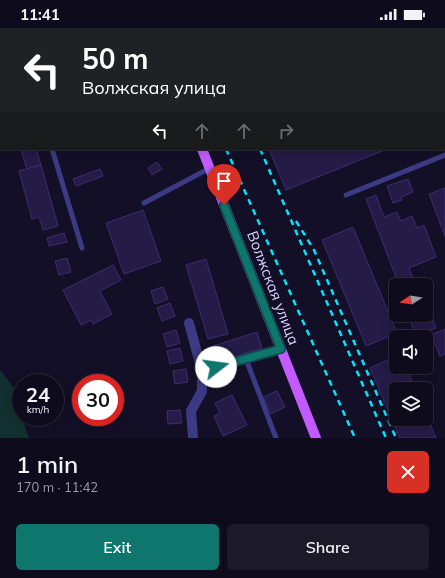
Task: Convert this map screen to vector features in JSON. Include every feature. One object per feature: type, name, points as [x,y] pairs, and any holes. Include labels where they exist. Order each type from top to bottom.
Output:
[{"type":"main road","name":"Волжская улица","points":[[202,150],[316,438]]},
{"type":"street","points":[[189,323],[202,371],[202,391],[191,411],[193,438]]},
{"type":"street","points":[[202,371],[281,349]]},
{"type":"lane","points":[[52,150],[82,248]]},
{"type":"lane","points":[[346,195],[445,156]]},
{"type":"lane","points":[[144,203],[210,168]]},
{"type":"lane","points":[[246,359],[276,438]]},
{"type":"green space","points":[[0,370],[12,385],[12,426],[25,426],[29,438],[0,438]]},
{"type":"building","points":[[21,150],[36,150],[41,165],[27,169]]},
{"type":"building","points":[[269,150],[385,150],[286,190]]},
{"type":"building","points":[[157,162],[162,169],[152,175],[148,168]]},
{"type":"building","points":[[41,165],[58,226],[43,230],[39,217],[32,219],[19,171]]},
{"type":"building","points":[[100,169],[103,176],[76,186],[73,179]]},
{"type":"building","points":[[408,179],[413,192],[401,197],[402,200],[393,203],[387,186]]},
{"type":"building","points":[[445,188],[445,236],[429,194]]},
{"type":"building","points":[[376,195],[384,217],[397,212],[401,221],[412,216],[417,228],[424,225],[436,257],[409,268],[413,278],[396,278],[366,199]]},
{"type":"building","points":[[143,210],[161,261],[124,274],[106,223]]},
{"type":"building","points":[[353,227],[389,314],[389,322],[392,322],[396,330],[389,330],[389,336],[366,346],[322,240]]},
{"type":"building","points":[[64,233],[67,242],[49,246],[47,238]]},
{"type":"building","points":[[67,258],[71,272],[59,275],[55,261]]},
{"type":"building","points":[[206,259],[228,334],[208,339],[186,265]]},
{"type":"building","points":[[113,265],[121,280],[100,291],[112,314],[93,324],[91,320],[81,325],[63,290]]},
{"type":"building","points":[[163,287],[168,299],[155,304],[151,291]]},
{"type":"building","points":[[170,303],[175,316],[162,321],[157,308]]},
{"type":"building","points":[[433,320],[436,328],[431,330],[414,330],[411,322],[433,322]]},
{"type":"building","points":[[445,329],[445,354],[440,356],[433,340],[433,334]]},
{"type":"building","points":[[176,330],[180,343],[167,347],[163,334]]},
{"type":"building","points":[[257,332],[262,348],[218,362],[213,346]]},
{"type":"building","points":[[180,348],[183,361],[170,364],[167,351]]},
{"type":"building","points":[[389,359],[389,374],[409,374],[412,382],[389,382],[389,412],[370,368]]},
{"type":"building","points":[[186,369],[188,382],[175,384],[173,371]]},
{"type":"building","points":[[277,391],[285,407],[271,414],[263,397]]},
{"type":"building","points":[[232,395],[247,425],[223,436],[214,416],[220,413],[215,403]]},
{"type":"building","points":[[180,410],[182,423],[168,424],[167,411]]},
{"type":"building","points":[[395,426],[431,426],[436,438],[400,438]]},
{"type":"railway","points":[[226,150],[355,438]]},
{"type":"railway","points":[[260,150],[386,438]]},
{"type":"railway","points":[[296,221],[314,250],[396,438]]},
{"type":"route","points":[[216,367],[281,349],[224,205]]}]
